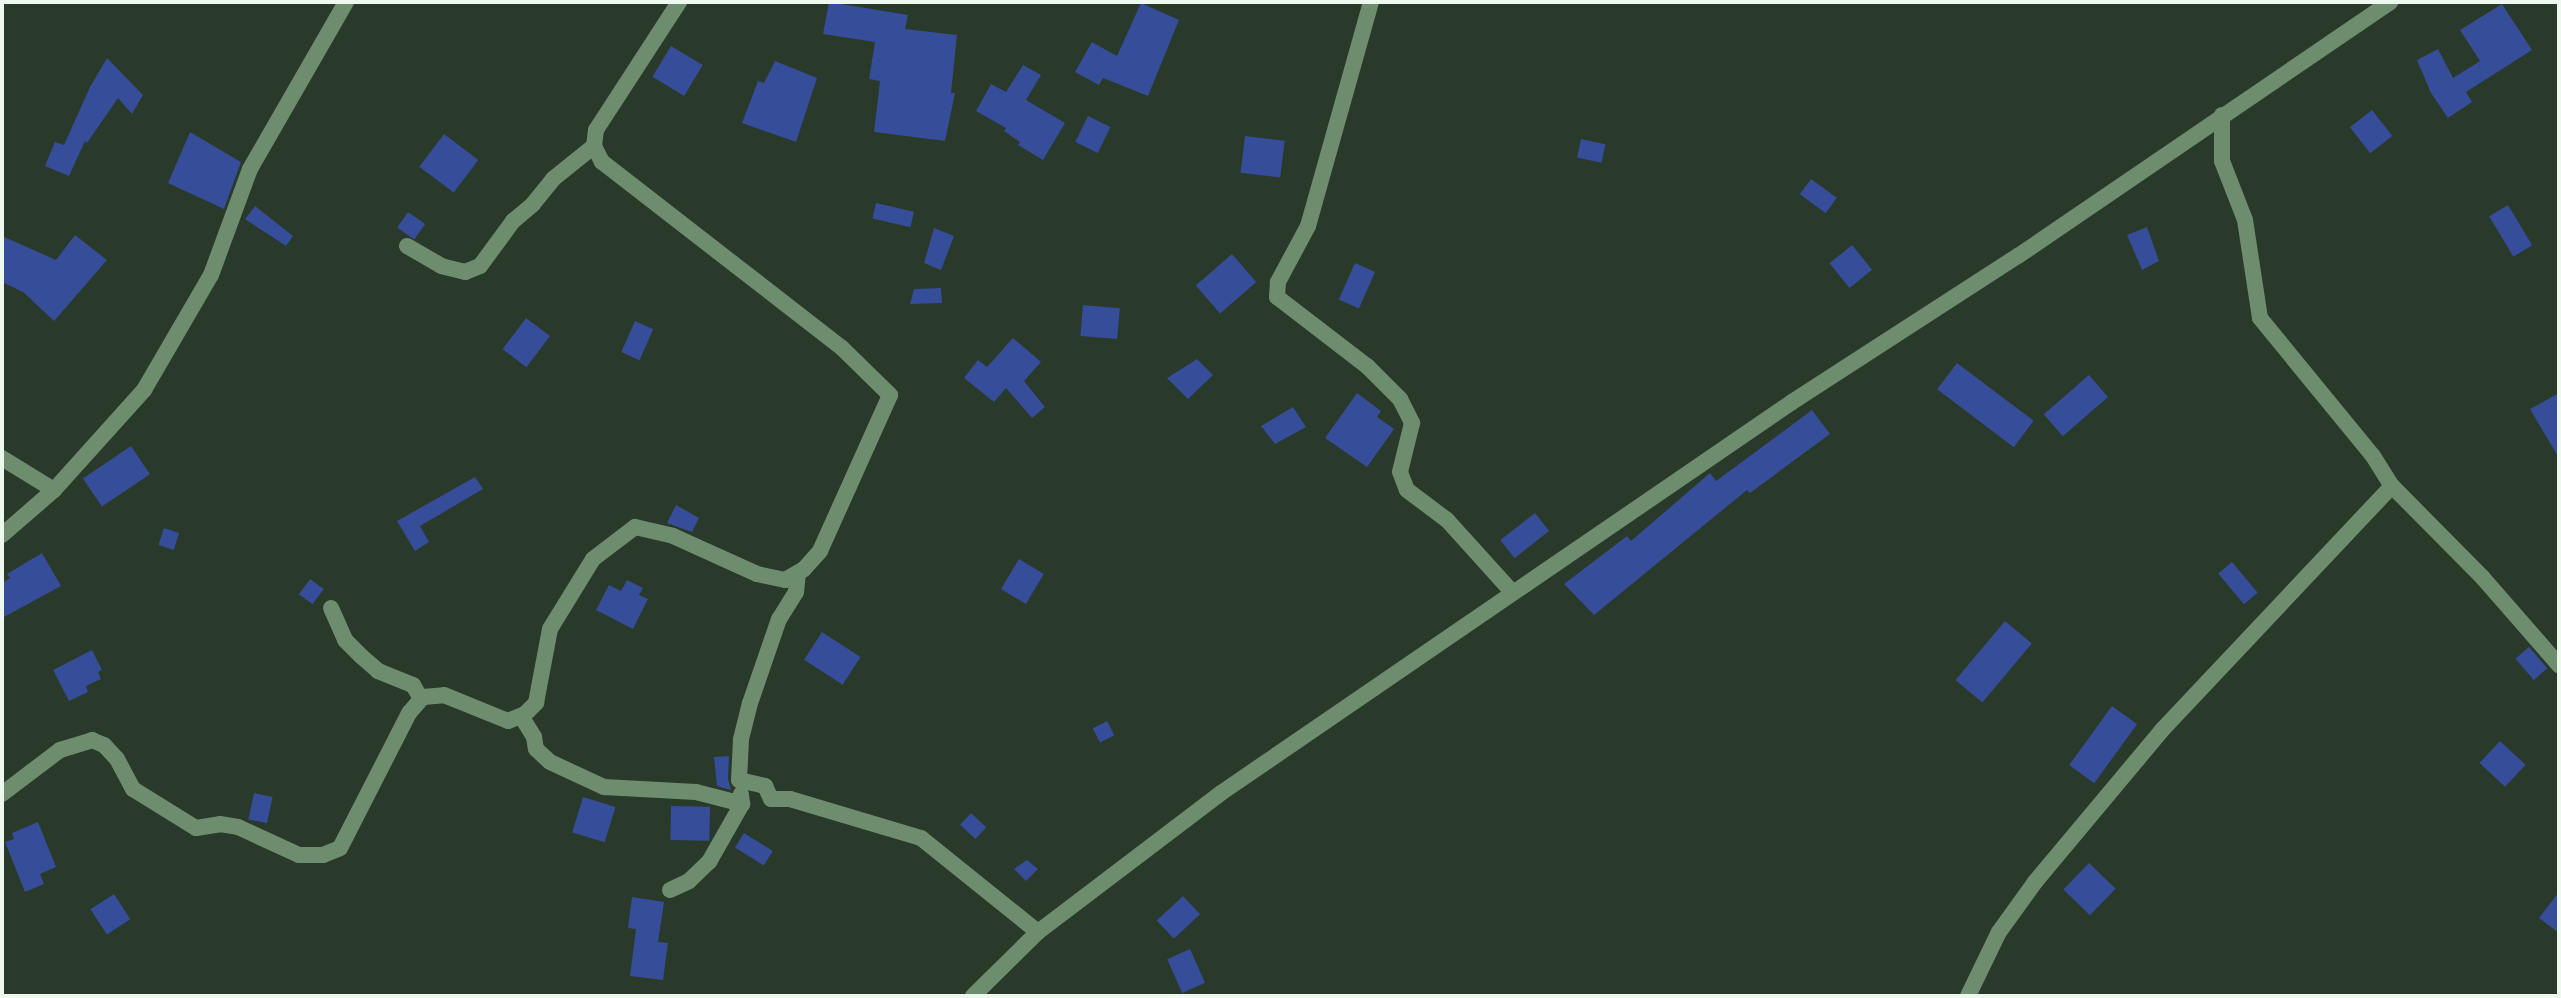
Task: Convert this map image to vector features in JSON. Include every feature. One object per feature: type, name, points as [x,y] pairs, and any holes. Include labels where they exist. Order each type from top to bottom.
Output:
[{"type":"street","points":[[2,535],[54,490],[144,390],[211,275],[250,169],[346,2]]},
{"type":"street","points":[[2,794],[60,750],[92,740],[104,745],[117,759],[133,789],[196,828],[220,824],[238,827],[299,855],[323,855],[340,848],[409,713],[421,699],[444,695],[508,721],[521,716],[536,703],[550,629],[593,559],[635,527],[673,536],[757,574],[785,580],[798,573],[820,551],[890,395],[842,348],[602,162],[594,146],[596,130],[679,2]]},
{"type":"street","points":[[1371,2],[1308,226],[1278,282],[1277,297],[1367,366],[1400,399],[1412,423],[1400,472],[1407,490],[1447,520],[1513,593]]},
{"type":"street","points":[[973,996],[1038,932],[1234,784],[1792,402],[2018,256],[2391,2]]},
{"type":"street","points":[[2222,115],[2222,161],[2245,220],[2260,318],[2373,456],[2392,486],[2483,578],[2559,665]]},
{"type":"street","points":[[407,246],[441,266],[465,272],[480,266],[513,221],[533,204],[553,179],[594,146]]},
{"type":"street","points":[[2,458],[54,490]]},
{"type":"street","points":[[1968,996],[1999,932],[2035,882],[2162,730],[2392,486]]},
{"type":"street","points":[[670,890],[689,881],[709,862],[742,804],[739,780],[741,740],[750,703],[779,619],[796,592],[798,573]]},
{"type":"street","points":[[331,608],[345,640],[378,671],[413,685],[421,699]]},
{"type":"street","points":[[521,716],[534,737],[536,749],[550,762],[604,787],[696,792],[742,804]]},
{"type":"street","points":[[739,780],[765,786],[771,799],[790,799],[921,838],[1038,932]]},
{"type":"building","points":[[829,2],[908,15],[905,29],[957,35],[951,93],[955,93],[945,141],[874,132],[880,81],[869,79],[875,42],[823,34]]},
{"type":"building","points":[[1141,3],[1179,20],[1148,96],[1103,78],[1099,85],[1075,72],[1092,42],[1117,56]]},
{"type":"building","points":[[2502,4],[2532,50],[2466,92],[2472,102],[2448,118],[2431,93],[2417,60],[2438,49],[2453,78],[2480,61],[2460,30]]},
{"type":"building","points":[[671,46],[703,65],[684,96],[652,77]]},
{"type":"building","points":[[107,58],[143,95],[132,114],[118,98],[87,143],[85,141],[69,176],[45,166],[55,142],[64,145]]},
{"type":"building","points":[[775,61],[817,78],[796,142],[742,123],[758,81],[764,83]]},
{"type":"building","points":[[1023,65],[1041,75],[1026,100],[1065,123],[1043,160],[1018,145],[1020,142],[1004,131],[1006,128],[976,111],[991,84],[1006,92]]},
{"type":"building","points":[[2372,110],[2392,136],[2370,153],[2350,127]]},
{"type":"building","points":[[1088,116],[1110,127],[1098,153],[1075,142]]},
{"type":"building","points":[[190,132],[241,162],[224,209],[168,183]]},
{"type":"building","points":[[444,134],[478,160],[454,193],[419,167]]},
{"type":"building","points":[[1245,136],[1285,141],[1280,178],[1240,173]]},
{"type":"building","points":[[1581,139],[1605,144],[1602,163],[1577,158]]},
{"type":"building","points":[[1811,179],[1837,198],[1826,213],[1800,194]]},
{"type":"building","points":[[876,203],[914,212],[910,227],[872,219]]},
{"type":"building","points":[[2508,205],[2532,245],[2513,257],[2489,216]]},
{"type":"building","points":[[255,206],[293,236],[286,246],[245,219]]},
{"type":"building","points":[[408,212],[425,224],[414,240],[397,228]]},
{"type":"building","points":[[2147,227],[2159,261],[2142,270],[2127,235]]},
{"type":"building","points":[[934,228],[954,236],[941,270],[924,263]]},
{"type":"building","points":[[75,235],[107,260],[54,321],[23,292],[2,282],[2,236],[56,260]]},
{"type":"building","points":[[1852,245],[1872,270],[1850,288],[1829,263]]},
{"type":"building","points":[[1232,254],[1256,282],[1220,313],[1196,285]]},
{"type":"building","points":[[1355,263],[1375,272],[1359,308],[1339,300]]},
{"type":"building","points":[[941,288],[942,303],[910,304],[914,289]]},
{"type":"building","points":[[1083,305],[1120,308],[1117,339],[1080,336]]},
{"type":"building","points":[[526,318],[550,336],[526,367],[503,349]]},
{"type":"building","points":[[635,321],[653,329],[639,360],[621,352]]},
{"type":"building","points":[[1013,338],[1041,362],[1024,381],[1045,407],[1032,418],[1006,388],[994,402],[964,378],[978,360],[987,367]]},
{"type":"building","points":[[1197,359],[1213,375],[1188,399],[1167,378]]},
{"type":"building","points":[[1957,363],[2034,421],[2014,447],[1937,389]]},
{"type":"building","points":[[2089,375],[2108,397],[2063,436],[2044,414]]},
{"type":"building","points":[[1357,393],[1381,411],[1377,417],[1394,429],[1367,467],[1325,438]]},
{"type":"building","points":[[2559,393],[2559,458],[2530,409]]},
{"type":"building","points":[[1293,407],[1306,427],[1275,444],[1261,426]]},
{"type":"building","points":[[1812,410],[1830,434],[1750,493],[1747,490],[1594,615],[1564,584],[1627,536],[1631,541],[1710,473],[1716,481]]},
{"type":"building","points":[[131,446],[150,474],[102,507],[83,478]]},
{"type":"building","points":[[475,477],[483,489],[420,526],[429,542],[415,551],[397,521]]},
{"type":"building","points":[[676,505],[699,518],[692,532],[667,523]]},
{"type":"building","points":[[1535,513],[1549,531],[1514,558],[1500,540]]},
{"type":"building","points":[[164,528],[179,533],[174,550],[158,545]]},
{"type":"building","points":[[42,553],[61,586],[2,618],[2,583],[10,578],[7,574]]},
{"type":"building","points":[[1019,559],[1044,574],[1026,604],[1001,589]]},
{"type":"building","points":[[2232,562],[2258,593],[2244,604],[2218,574]]},
{"type":"building","points":[[310,579],[324,589],[313,604],[299,594]]},
{"type":"building","points":[[627,580],[643,588],[639,595],[648,599],[633,629],[596,610],[609,585],[621,591]]},
{"type":"building","points":[[2005,621],[2032,643],[1982,702],[1956,680]]},
{"type":"building","points":[[822,632],[861,657],[843,685],[804,660]]},
{"type":"building","points":[[2529,647],[2547,668],[2534,680],[2515,659]]},
{"type":"building","points":[[92,650],[102,670],[98,672],[101,679],[86,686],[88,692],[69,701],[53,670]]},
{"type":"building","points":[[2112,706],[2137,724],[2094,783],[2069,765]]},
{"type":"building","points":[[1107,721],[1114,735],[1100,743],[1093,728]]},
{"type":"building","points":[[2500,741],[2526,765],[2505,787],[2480,763]]},
{"type":"building","points":[[729,756],[731,790],[717,786],[714,757]]},
{"type":"building","points":[[254,793],[273,797],[267,823],[248,819]]},
{"type":"building","points":[[583,797],[616,807],[605,842],[572,832]]},
{"type":"building","points":[[671,806],[710,807],[709,841],[670,840]]},
{"type":"building","points":[[971,813],[986,827],[975,839],[960,825]]},
{"type":"building","points":[[38,822],[56,867],[40,874],[44,884],[25,892],[5,842],[14,839],[12,833]]},
{"type":"building","points":[[744,833],[773,851],[764,865],[735,847]]},
{"type":"building","points":[[1027,860],[1038,869],[1026,881],[1014,869]]},
{"type":"building","points":[[2089,863],[2116,889],[2090,915],[2063,890]]},
{"type":"building","points":[[2559,892],[2559,933],[2539,918]]},
{"type":"building","points":[[114,894],[130,919],[107,934],[91,909]]},
{"type":"building","points":[[1183,896],[1200,914],[1174,939],[1157,921]]},
{"type":"building","points":[[632,897],[664,902],[658,942],[668,943],[663,980],[630,976],[636,929],[628,928]]},
{"type":"building","points":[[1190,949],[1205,983],[1182,993],[1167,959]]}]
